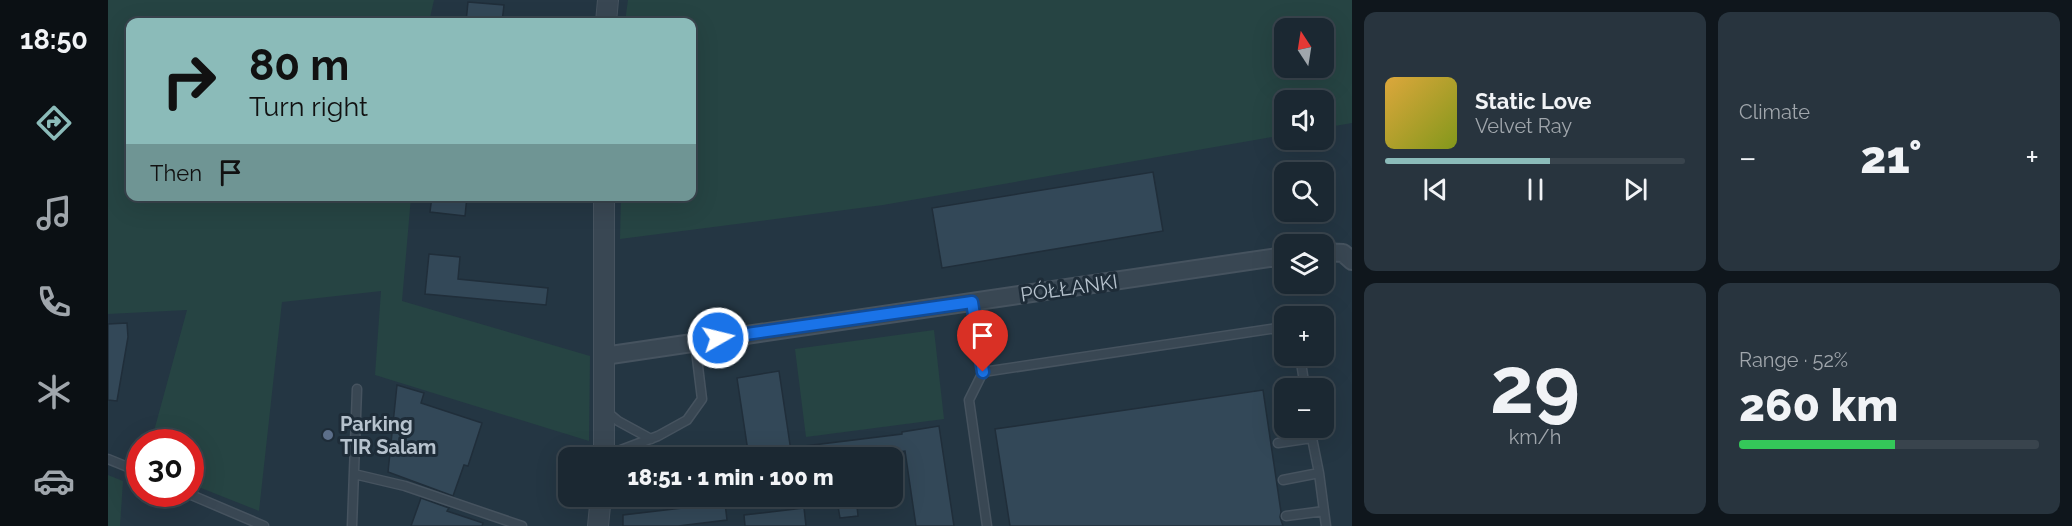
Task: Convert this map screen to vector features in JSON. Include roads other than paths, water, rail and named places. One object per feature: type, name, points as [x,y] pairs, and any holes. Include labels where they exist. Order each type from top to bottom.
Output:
[{"type":"street","points":[[606,18],[608,0]]},
{"type":"street","points":[[604,201],[604,447]]},
{"type":"street","points":[[1334,253],[1343,254],[1352,261]]},
{"type":"street","name":"PÓŁŁANKI","points":[[604,356],[1274,257]]},
{"type":"street","points":[[597,526],[600,507]]},
{"type":"lane","points":[[972,302],[983,372],[969,400],[987,526]]},
{"type":"lane","points":[[983,372],[1274,328]]},
{"type":"lane","points":[[630,447],[687,420],[702,399],[695,342]]},
{"type":"lane","points":[[352,526],[357,389]]},
{"type":"lane","points":[[605,411],[651,439]]},
{"type":"lane","points":[[1278,443],[1312,438],[1326,526]]},
{"type":"lane","points":[[108,459],[126,466]]},
{"type":"lane","points":[[1283,480],[1318,473]]},
{"type":"lane","points":[[354,474],[405,486],[522,526]]},
{"type":"lane","points":[[204,500],[264,526]]},
{"type":"lane","points":[[1286,516],[1324,511]]},
{"type":"place","name":"Parking TIR Salam","points":[[328,435]]}]
